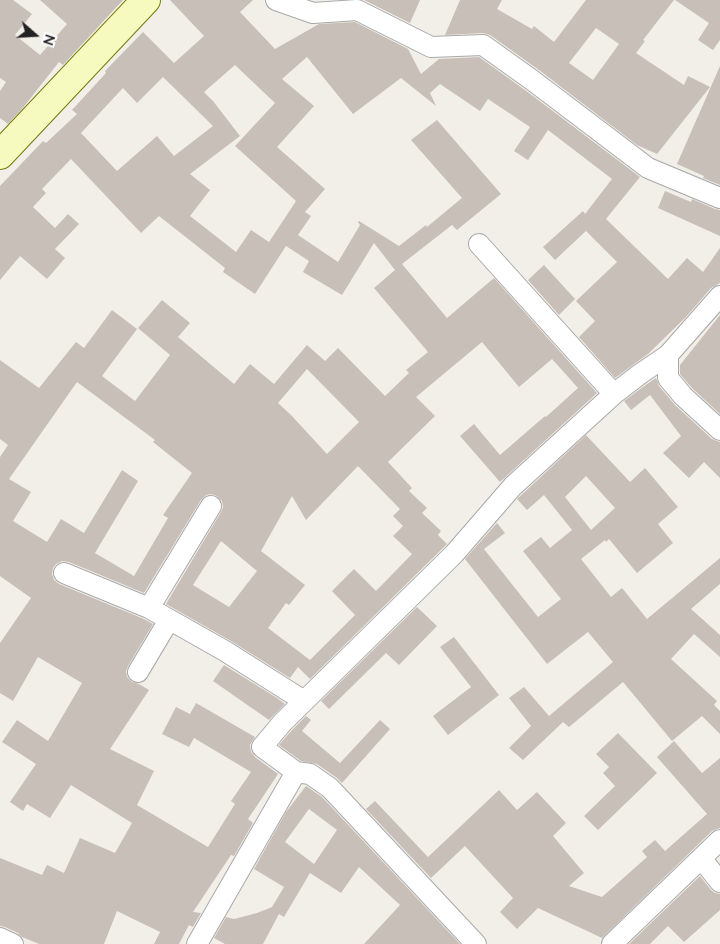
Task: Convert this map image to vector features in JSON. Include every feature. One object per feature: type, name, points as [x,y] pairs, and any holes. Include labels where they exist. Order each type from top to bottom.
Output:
[{"type":"street","points":[[0,155],[146,0]]},
{"type":"street","points":[[276,0],[313,14],[358,10],[431,47],[482,45],[532,80],[648,168],[720,198]]},
{"type":"street","points":[[479,244],[614,394]]},
{"type":"street","points":[[476,944],[330,788],[310,774],[296,772],[262,747],[283,722],[454,554],[513,486],[614,394],[668,355],[720,296]]},
{"type":"street","points":[[668,355],[668,378],[682,396],[720,430]]},
{"type":"street","points":[[149,608],[211,506]]},
{"type":"street","points":[[64,573],[149,608],[225,651],[304,701]]},
{"type":"street","points":[[138,672],[169,620]]},
{"type":"street","points":[[197,944],[296,772]]},
{"type":"street","points":[[612,944],[720,840]]},
{"type":"street","points":[[701,858],[720,882]]},
{"type":"street","points":[[0,938],[13,944]]},
{"type":"building","points":[[0,0],[13,0],[32,14],[15,35],[40,55],[67,24],[40,0],[123,0],[63,65],[59,62],[8,124],[0,118],[0,91],[6,82],[0,78]]},
{"type":"building","points":[[170,0],[253,0],[240,12],[275,49],[319,24],[355,22],[408,49],[421,74],[439,59],[479,57],[640,177],[606,219],[668,279],[687,258],[703,272],[720,248],[720,283],[711,288],[685,318],[648,354],[615,378],[579,337],[595,321],[576,301],[617,262],[586,231],[555,260],[543,247],[583,211],[585,214],[612,179],[548,130],[528,160],[514,151],[530,127],[488,99],[480,111],[440,84],[430,93],[436,106],[401,78],[353,114],[307,57],[282,79],[314,106],[277,147],[325,189],[305,212],[311,216],[298,235],[338,262],[360,225],[359,221],[399,246],[426,225],[427,227],[462,198],[411,140],[437,120],[501,194],[457,230],[452,225],[402,264],[447,318],[494,278],[597,393],[500,482],[460,436],[474,424],[500,455],[546,417],[578,388],[552,359],[519,387],[482,342],[416,397],[435,416],[388,462],[412,488],[409,491],[427,508],[422,513],[441,531],[438,535],[447,544],[310,679],[298,667],[290,678],[231,641],[166,604],[221,512],[223,507],[222,501],[217,496],[206,495],[201,500],[144,593],[69,562],[62,561],[56,564],[52,574],[54,580],[59,584],[153,624],[126,671],[127,677],[132,682],[149,690],[110,749],[154,771],[137,805],[208,847],[235,804],[231,801],[251,772],[194,738],[189,747],[162,734],[176,707],[190,714],[196,703],[255,737],[250,745],[251,752],[278,774],[248,819],[253,823],[234,856],[231,855],[193,912],[201,913],[193,927],[189,925],[179,944],[154,944],[160,932],[117,911],[104,944],[39,944],[0,926],[0,858],[42,875],[47,865],[64,873],[80,838],[115,853],[132,823],[71,785],[50,818],[27,804],[23,811],[10,802],[36,764],[2,742],[17,720],[48,741],[82,683],[38,657],[13,701],[0,693],[0,643],[31,598],[0,576],[0,457],[8,445],[0,439],[0,360],[39,388],[76,342],[84,348],[112,310],[137,329],[102,376],[135,401],[170,355],[138,328],[162,300],[190,323],[178,337],[234,384],[250,364],[274,384],[307,345],[325,361],[338,348],[385,396],[409,373],[406,370],[428,352],[374,288],[395,270],[374,243],[342,295],[303,272],[309,261],[286,246],[255,294],[223,272],[225,268],[159,216],[141,233],[71,159],[42,189],[46,193],[33,207],[55,228],[68,214],[79,224],[55,249],[65,258],[47,279],[20,256],[0,280],[0,186],[43,141],[46,143],[77,114],[72,110],[106,73],[105,71],[143,32],[174,63],[204,36]],"holes":[[[235,65],[275,103],[235,146],[296,201],[269,242],[251,230],[236,252],[190,216],[210,190],[190,174],[240,136],[204,92]],[[163,77],[213,126],[174,156],[157,136],[117,171],[81,133],[123,88],[137,103]],[[307,369],[359,422],[327,454],[278,403]],[[77,382],[155,440],[153,442],[192,473],[163,515],[168,518],[134,576],[95,553],[138,481],[122,470],[84,533],[61,519],[47,542],[13,521],[31,492],[9,479]],[[358,466],[400,509],[393,516],[403,526],[393,536],[412,554],[376,591],[354,569],[332,591],[355,615],[310,660],[268,628],[286,603],[289,605],[305,585],[261,551],[292,496],[306,520]],[[221,541],[257,571],[229,607],[193,585]]]},
{"type":"building","points":[[364,0],[420,0],[410,23]]},
{"type":"building","points":[[460,0],[502,0],[497,9],[532,29],[534,26],[554,42],[586,0],[674,0],[643,40],[645,41],[636,53],[684,85],[688,76],[710,87],[657,154],[637,145],[490,35],[483,33],[445,35]],"holes":[[[596,28],[619,44],[593,80],[569,63]]]},
{"type":"building","points":[[675,0],[720,0],[720,40],[713,50],[698,40],[709,23]]},
{"type":"building","points":[[720,66],[720,185],[677,164]]},
{"type":"building","points":[[665,191],[691,202],[692,199],[720,210],[720,236],[658,208]]},
{"type":"building","points":[[544,265],[575,299],[559,315],[528,280]]},
{"type":"building","points":[[720,315],[720,414],[680,374],[680,365]]},
{"type":"building","points":[[656,378],[659,386],[675,405],[712,439],[720,442],[720,478],[704,462],[689,478],[663,453],[681,436],[650,395],[631,410],[624,401]]},
{"type":"building","points":[[586,435],[630,482],[645,468],[678,507],[658,524],[673,543],[637,573],[609,539],[606,542],[605,540],[581,559],[611,597],[622,588],[647,619],[720,558],[720,584],[691,609],[720,635],[720,657],[694,634],[671,659],[717,701],[714,705],[720,711],[720,734],[702,716],[672,741],[623,682],[569,727],[563,722],[523,760],[509,748],[531,726],[509,698],[524,687],[549,716],[613,662],[588,632],[547,664],[465,559],[497,523],[505,533],[484,549],[538,617],[561,599],[523,551],[541,537],[550,548],[572,530],[544,495],[527,510],[517,499]],"holes":[[[586,476],[615,508],[591,530],[565,497]]]},
{"type":"building","points":[[417,607],[437,626],[399,665],[386,653],[329,709],[321,701]]},
{"type":"building","points":[[454,637],[499,695],[448,735],[433,716],[471,687],[440,647]]},
{"type":"building","points":[[224,665],[285,704],[269,720],[213,681]]},
{"type":"building","points":[[306,716],[311,720],[302,731],[340,763],[380,720],[390,729],[342,783],[317,764],[301,761],[279,745]]},
{"type":"building","points":[[618,733],[657,773],[598,830],[584,816],[615,786],[603,773],[609,767],[596,754]]},
{"type":"building","points":[[674,741],[702,773],[720,758],[720,828],[712,831],[602,938],[538,908],[517,929],[500,912],[513,898],[465,846],[431,878],[366,809],[375,801],[428,857],[499,790],[517,810],[537,792],[566,823],[553,836],[584,873],[569,886],[602,897],[647,857],[642,851],[655,840],[665,851],[707,814],[657,757]]},
{"type":"building","points":[[306,786],[322,797],[460,944],[364,944],[400,905],[359,867],[341,893],[310,873],[284,917],[279,914],[263,944],[225,944],[214,938],[226,917],[234,919],[272,907],[284,887],[254,869],[286,812]],"holes":[[[309,809],[337,830],[314,864],[285,842]]]},
{"type":"building","points":[[700,876],[711,890],[720,894],[720,910],[684,942],[668,926],[650,944],[629,944]]}]
